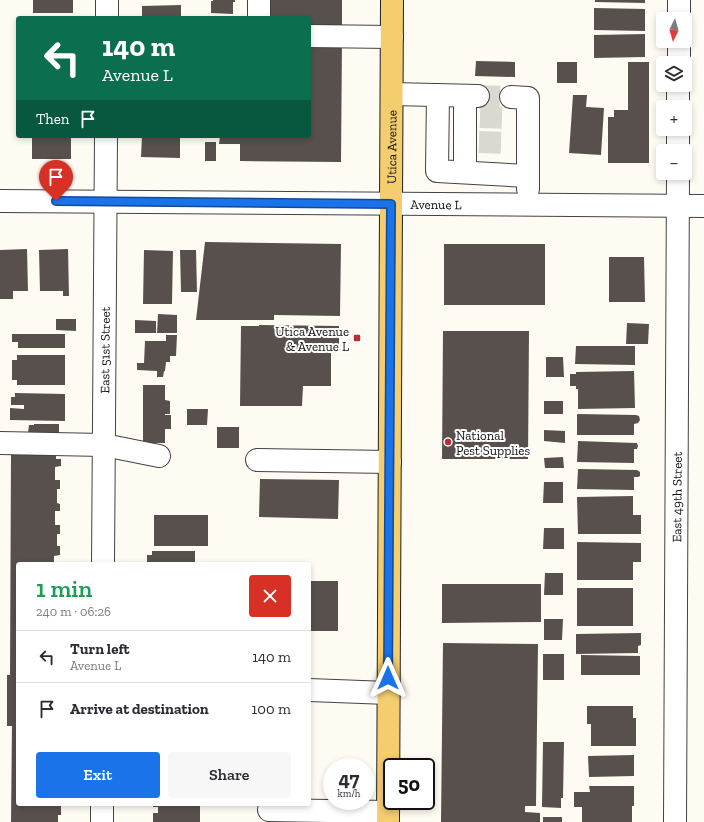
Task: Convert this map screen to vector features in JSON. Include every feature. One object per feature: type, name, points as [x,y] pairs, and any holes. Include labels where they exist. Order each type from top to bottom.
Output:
[{"type":"main road","name":"Utica Avenue","points":[[388,817],[392,0]]},
{"type":"street","points":[[107,0],[107,16]]},
{"type":"street","points":[[259,0],[259,16]]},
{"type":"street","points":[[679,0],[679,12]]},
{"type":"street","points":[[311,36],[392,37]]},
{"type":"street","points":[[392,94],[438,95],[472,106],[472,141],[465,172]]},
{"type":"street","points":[[438,95],[437,171],[528,176]]},
{"type":"street","points":[[517,111],[520,143],[528,176],[528,205]]},
{"type":"street","name":"East 51st Street","points":[[103,562],[106,138]]},
{"type":"street","name":"East 49th Street","points":[[675,822],[678,180]]},
{"type":"street","name":"Avenue L","points":[[0,201],[704,206]]},
{"type":"street","points":[[0,443],[104,445],[159,456]]},
{"type":"street","points":[[257,460],[390,462]]},
{"type":"street","points":[[311,690],[388,693]]},
{"type":"street","points":[[102,806],[102,822]]},
{"type":"street","points":[[268,810],[388,817]]},
{"type":"building","points":[[33,0],[73,0],[73,13],[33,13]]},
{"type":"building","points":[[235,0],[235,2],[233,2],[233,14],[211,13],[211,1]]},
{"type":"building","points":[[270,0],[342,0],[342,27],[311,27],[311,16],[270,16]]},
{"type":"building","points":[[595,0],[645,0],[645,3],[595,2]]},
{"type":"building","points":[[181,5],[181,16],[142,16],[142,6]]},
{"type":"building","points":[[594,8],[645,9],[645,31],[594,30]]},
{"type":"building","points":[[645,34],[645,57],[594,58],[594,35]]},
{"type":"building","points":[[311,40],[342,40],[341,162],[240,161],[240,144],[219,144],[220,138],[311,138]]},
{"type":"building","points":[[476,61],[515,62],[515,77],[475,76]]},
{"type":"building","points":[[557,62],[577,62],[577,83],[557,83]]},
{"type":"building","points":[[628,62],[649,62],[649,163],[608,163],[608,117],[614,117],[614,110],[628,110]]},
{"type":"building","points":[[573,95],[587,95],[586,107],[604,108],[601,155],[569,153]]},
{"type":"building","points":[[32,138],[71,138],[71,159],[32,159]]},
{"type":"building","points":[[142,138],[180,138],[180,158],[141,157]]},
{"type":"building","points":[[205,142],[216,142],[216,161],[205,161]]},
{"type":"building","points":[[205,242],[341,244],[340,316],[274,315],[274,320],[196,320]]},
{"type":"building","points":[[444,244],[545,244],[545,305],[444,305]]},
{"type":"building","points":[[27,249],[28,291],[13,291],[13,299],[0,299],[0,250]]},
{"type":"building","points":[[68,249],[69,296],[63,296],[63,291],[40,291],[39,250]]},
{"type":"building","points":[[144,250],[173,251],[172,304],[143,304]]},
{"type":"building","points":[[180,250],[196,250],[197,292],[181,292]]},
{"type":"building","points":[[609,257],[644,257],[645,302],[609,302]]},
{"type":"building","points":[[158,314],[177,315],[177,333],[157,333]]},
{"type":"building","points":[[56,319],[76,319],[76,331],[56,330]]},
{"type":"building","points":[[135,320],[156,321],[156,333],[135,333]]},
{"type":"building","points":[[627,323],[649,324],[648,344],[626,344]]},
{"type":"building","points":[[241,326],[339,326],[339,346],[331,346],[331,386],[303,386],[302,406],[240,406]]},
{"type":"building","points":[[443,331],[529,331],[528,459],[442,459]]},
{"type":"building","points":[[12,334],[65,334],[65,348],[18,348],[18,342],[12,342]]},
{"type":"building","points":[[166,335],[177,335],[176,356],[170,356],[170,362],[166,362],[163,377],[157,377],[157,371],[137,370],[137,363],[144,363],[145,341],[166,341]]},
{"type":"building","points":[[576,346],[635,346],[635,365],[575,364]]},
{"type":"building","points":[[17,355],[65,355],[65,385],[17,385],[17,380],[12,380],[12,360],[17,360]]},
{"type":"building","points":[[546,357],[563,357],[564,377],[546,377]]},
{"type":"building","points":[[634,371],[635,408],[578,409],[578,389],[576,389],[576,386],[570,386],[570,374],[576,374],[576,372]]},
{"type":"building","points":[[143,385],[165,385],[165,400],[170,401],[170,414],[165,415],[171,415],[171,429],[165,429],[165,443],[143,443]]},
{"type":"building","points":[[15,393],[65,394],[65,421],[10,420],[10,408],[24,409],[24,405],[11,405],[11,397],[15,397]]},
{"type":"building","points":[[544,401],[563,401],[563,414],[544,414]]},
{"type":"building","points":[[187,409],[208,409],[207,425],[187,425]]},
{"type":"building","points":[[577,414],[636,415],[639,416],[640,420],[638,423],[634,424],[634,435],[577,435]]},
{"type":"building","points":[[59,424],[59,440],[28,433],[29,425]]},
{"type":"building","points":[[217,427],[239,427],[239,448],[217,448]]},
{"type":"building","points":[[544,430],[565,431],[565,443],[544,441]]},
{"type":"building","points":[[578,441],[637,443],[638,446],[637,449],[634,449],[634,463],[577,462]]},
{"type":"building","points":[[11,452],[56,452],[56,459],[61,459],[61,466],[55,467],[55,480],[60,480],[60,489],[57,489],[57,503],[60,504],[60,511],[55,511],[55,525],[60,525],[60,534],[57,534],[57,546],[60,546],[60,555],[54,556],[54,562],[16,562],[16,806],[61,806],[61,815],[58,815],[58,822],[11,822],[12,726],[7,726],[7,675],[10,675]]},
{"type":"building","points":[[563,457],[564,468],[545,468],[544,458]]},
{"type":"building","points":[[578,469],[637,470],[640,472],[640,476],[634,477],[634,490],[577,489]]},
{"type":"building","points":[[260,479],[339,480],[338,519],[259,517]]},
{"type":"building","points":[[544,482],[563,482],[563,503],[543,503]]},
{"type":"building","points":[[633,496],[633,515],[641,515],[641,534],[578,534],[577,497]]},
{"type":"building","points":[[154,515],[208,515],[208,546],[154,546]]},
{"type":"building","points":[[544,528],[564,528],[564,549],[543,549]]},
{"type":"building","points":[[577,542],[641,543],[641,562],[633,562],[633,580],[577,580]]},
{"type":"building","points":[[152,551],[195,551],[195,562],[147,562],[147,555],[152,555]]},
{"type":"building","points":[[545,573],[563,573],[563,595],[544,595]]},
{"type":"building","points":[[311,581],[338,581],[338,631],[311,631]]},
{"type":"building","points":[[442,584],[541,584],[541,622],[442,623]]},
{"type":"building","points":[[577,588],[633,588],[633,626],[577,626]]},
{"type":"building","points":[[544,619],[563,619],[562,640],[544,640]]},
{"type":"building","points":[[641,633],[641,645],[638,646],[638,653],[576,654],[576,634]]},
{"type":"building","points":[[443,643],[538,644],[536,806],[525,806],[525,812],[540,813],[540,822],[441,822]]},
{"type":"building","points":[[543,654],[564,654],[564,680],[543,680]]},
{"type":"building","points":[[581,655],[640,656],[640,675],[581,675]]},
{"type":"building","points":[[587,706],[633,706],[633,718],[636,718],[636,746],[591,746],[591,724],[587,724]]},
{"type":"building","points":[[543,742],[564,742],[563,798],[561,798],[561,808],[542,807]]},
{"type":"building","points":[[634,755],[634,776],[589,777],[588,756]]},
{"type":"building","points":[[589,786],[634,786],[632,822],[582,822],[582,807],[574,807],[574,792],[590,792]]},
{"type":"building","points":[[200,806],[200,822],[153,822],[153,813],[158,813],[158,807],[153,807]]},
{"type":"building","points":[[543,817],[562,817],[562,822],[543,822]]},
{"type":"tunnel","points":[[478,96],[511,97]]},
{"type":"tunnel","points":[[480,117],[511,118]]},
{"type":"tunnel","points":[[479,142],[511,143]]},
{"type":"place","name":"Utica Avenue & Avenue L","points":[[357,338]]},
{"type":"place","name":"National Pest Supplies","points":[[448,442]]},
{"type":"route","points":[[56,201],[391,204],[388,678]]}]
